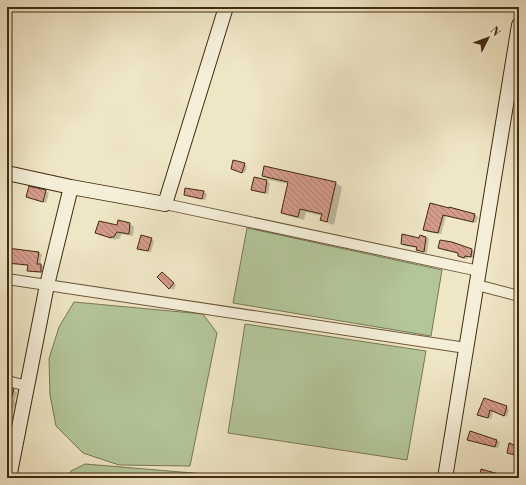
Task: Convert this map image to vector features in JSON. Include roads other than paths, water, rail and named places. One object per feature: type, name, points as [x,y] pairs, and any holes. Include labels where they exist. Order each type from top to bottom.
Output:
[{"type":"street","points":[[165,204],[226,7]]},
{"type":"street","points":[[445,478],[519,25]]},
{"type":"street","points":[[7,173],[71,187],[165,204],[479,271]]},
{"type":"street","points":[[9,478],[47,285],[71,187]]},
{"type":"street","points":[[7,279],[466,348]]},
{"type":"street","points":[[477,285],[519,296]]},
{"type":"street","points":[[7,381],[28,386]]}]
